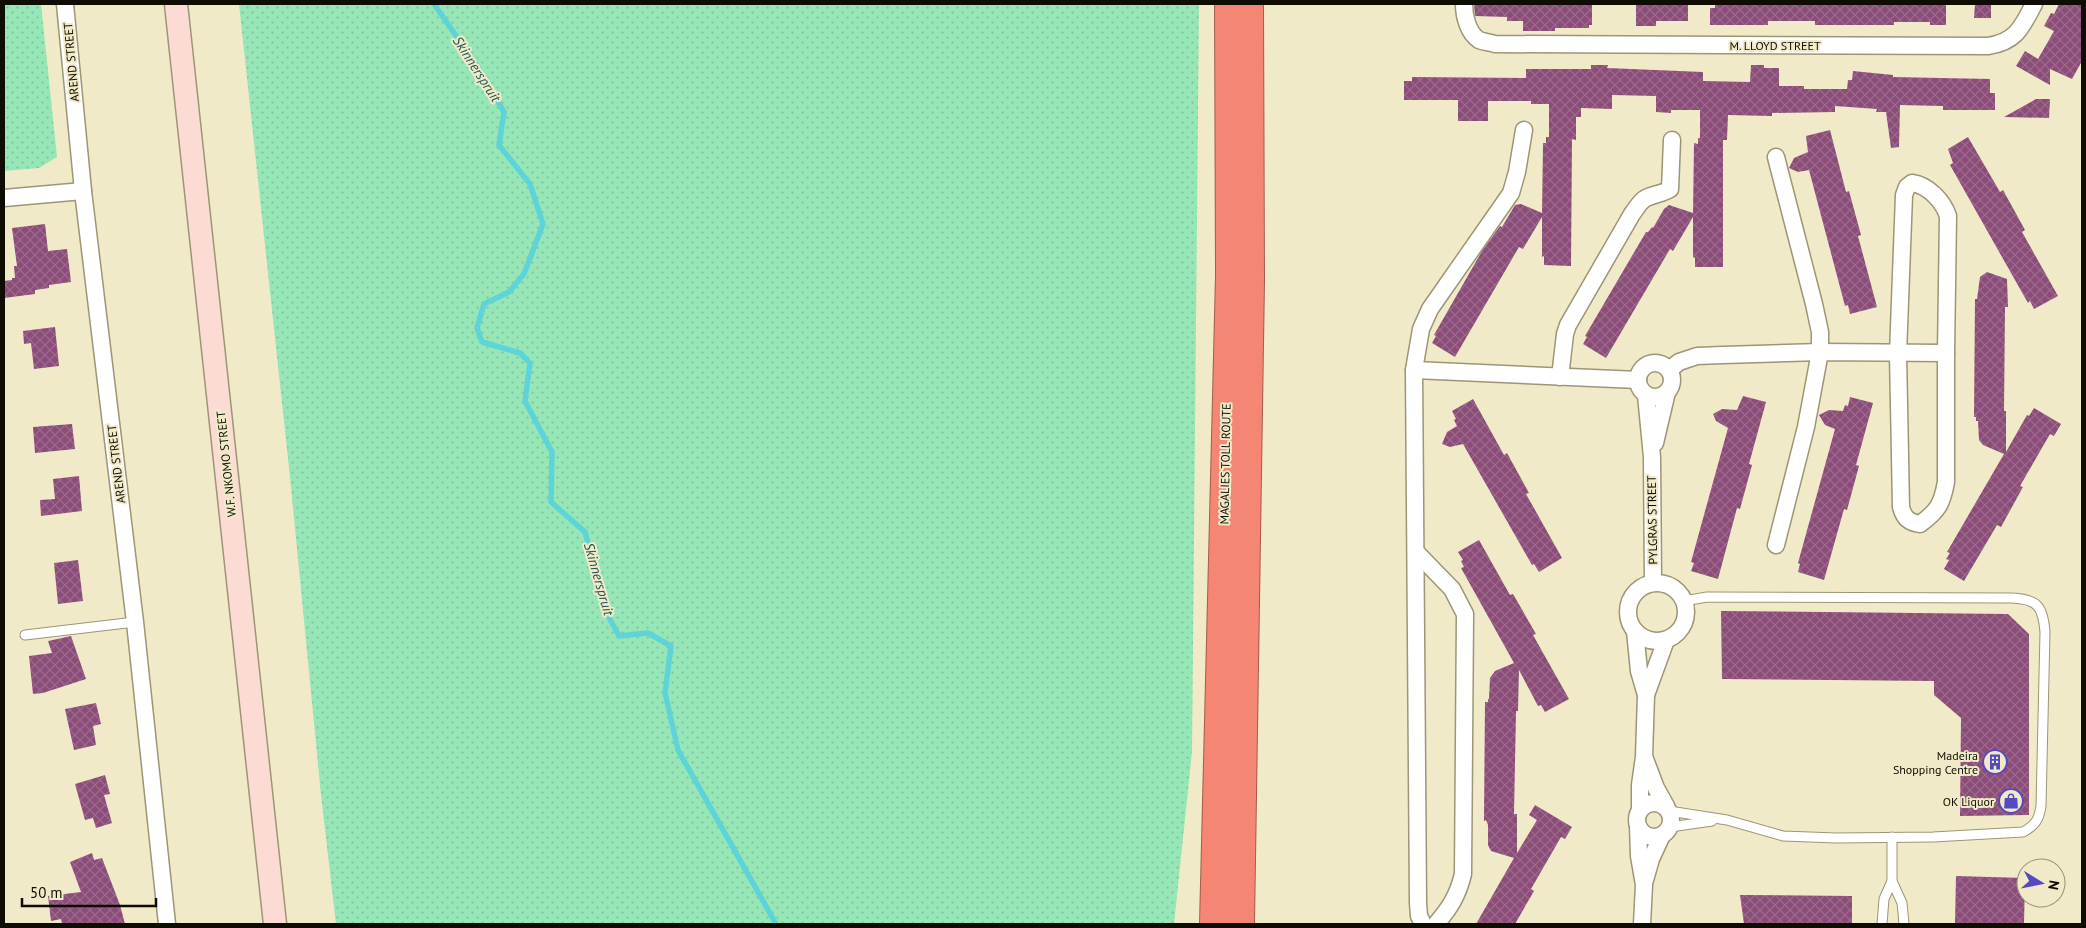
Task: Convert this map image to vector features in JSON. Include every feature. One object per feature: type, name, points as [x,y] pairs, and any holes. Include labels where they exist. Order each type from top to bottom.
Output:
[{"type":"highway","name":"MAGALIES TOLL ROUTE","points":[[1214,924],[1230,275],[1229,4]]},
{"type":"highway","name":"MAGALIES TOLL ROUTE","points":[[1240,924],[1250,280],[1250,4]]},
{"type":"main road","name":"W.F. NKOMO STREET","points":[[176,4],[275,924]]},
{"type":"street","name":"AREND STREET","points":[[65,4],[82,190],[135,622],[167,924]]},
{"type":"street","name":"M. LLOYD STREET","points":[[1464,4],[1464,14],[1469,28],[1479,39],[1495,44],[1988,46],[2008,41],[2016,34],[2024,24],[2034,4]]},
{"type":"street","points":[[1423,924],[1419,916],[1418,903],[1414,370],[1421,329],[1430,309],[1511,193],[1517,172],[1524,130]]},
{"type":"street","points":[[1560,377],[1565,334],[1568,325],[1632,214],[1643,200],[1670,189],[1672,140]]},
{"type":"street","points":[[1776,157],[1820,332],[1820,352],[1806,427],[1776,545]]},
{"type":"street","points":[[1912,183],[1920,184],[1941,201],[1948,216],[1946,482],[1943,497],[1934,514],[1920,524],[1912,523],[1904,518],[1901,507],[1898,354],[1904,195],[1907,187],[1912,183]]},
{"type":"street","points":[[4,198],[82,190]]},
{"type":"street","points":[[1669,370],[1679,362],[1697,356],[1820,352],[1946,353]]},
{"type":"street","points":[[1414,370],[1560,377],[1642,388],[1657,397],[1667,392],[1672,384],[1669,370],[1660,364],[1649,364],[1641,370],[1642,388]]},
{"type":"street","name":"PYLGRAS STREET","points":[[1642,388],[1652,457],[1653,582]]},
{"type":"street","name":"PYLGRAS STREET","points":[[1652,457],[1667,392]]},
{"type":"street","points":[[1416,552],[1452,589],[1465,614],[1462,874],[1459,890],[1453,904],[1436,924]]},
{"type":"street","points":[[1635,631],[1649,640],[1666,640],[1674,636],[1681,629],[1686,610],[1679,592],[1672,586],[1653,582],[1637,590],[1631,597],[1628,615],[1635,631],[1639,671],[1646,695],[1644,757],[1640,785],[1639,818],[1639,856],[1644,885],[1645,919]]},
{"type":"street","points":[[1646,695],[1666,640]]},
{"type":"street","points":[[1644,757],[1667,820],[1651,859],[1644,885]]},
{"type":"street","points":[[1639,818],[1650,803],[1655,802],[1667,820]]},
{"type":"street","points":[[1639,818],[1645,834],[1651,836],[1667,820]]},
{"type":"lane","points":[[1667,820],[1722,820],[1783,836],[1836,838],[1892,837],[2023,832],[2034,826],[2039,818],[2041,806],[2045,632],[2043,614],[2036,605],[2025,598],[1707,598],[1684,601]]},
{"type":"lane","points":[[26,636],[135,622]]},
{"type":"lane","points":[[1667,820],[1722,820]]},
{"type":"lane","points":[[1882,924],[1884,899],[1892,881],[1892,837]]},
{"type":"lane","points":[[1892,881],[1902,903],[1904,924]]},
{"type":"green space","points":[[4,4],[41,4],[57,157],[39,168],[4,171]]},
{"type":"green space","points":[[239,4],[1199,4],[1192,752],[1174,924],[336,924]]},
{"type":"building","points":[[1474,4],[1592,4],[1592,25],[1589,25],[1589,28],[1555,28],[1555,31],[1523,31],[1523,21],[1507,21],[1507,17],[1475,16]]},
{"type":"building","points":[[1636,4],[1688,4],[1688,21],[1656,21],[1656,26],[1636,26]]},
{"type":"building","points":[[1715,4],[1946,4],[1946,25],[1930,25],[1930,22],[1894,22],[1894,25],[1815,25],[1815,21],[1768,21],[1768,25],[1710,25],[1710,8],[1715,8]]},
{"type":"building","points":[[1975,4],[1991,4],[1991,18],[1974,18]]},
{"type":"building","points":[[2059,4],[2082,4],[2082,61],[2072,79],[2050,69],[2050,85],[2016,66],[2025,51],[2038,59],[2054,31],[2044,26],[2051,13],[2054,14]]},
{"type":"building","points":[[1591,65],[1608,65],[1607,68],[1703,72],[1703,81],[1750,82],[1751,65],[1764,65],[1764,68],[1779,68],[1779,86],[1804,86],[1804,89],[1847,89],[1848,80],[1852,80],[1853,71],[1893,75],[1893,77],[1990,79],[1990,93],[1995,93],[1995,110],[1943,110],[1943,106],[1900,105],[1899,147],[1891,148],[1886,112],[1876,112],[1877,109],[1835,106],[1835,112],[1772,113],[1772,116],[1728,115],[1727,140],[1723,140],[1723,267],[1695,267],[1695,258],[1693,257],[1693,217],[1673,251],[1670,249],[1606,358],[1583,344],[1587,337],[1585,336],[1646,232],[1653,228],[1664,209],[1669,205],[1693,213],[1694,143],[1698,144],[1698,138],[1700,138],[1700,110],[1671,110],[1671,113],[1656,112],[1656,96],[1612,95],[1612,109],[1581,108],[1581,117],[1576,117],[1576,140],[1572,139],[1571,266],[1544,265],[1544,256],[1542,257],[1542,217],[1523,249],[1519,247],[1455,357],[1432,343],[1436,336],[1434,335],[1482,251],[1500,226],[1502,227],[1515,205],[1521,204],[1542,213],[1543,143],[1546,143],[1546,137],[1549,137],[1549,104],[1531,104],[1531,101],[1488,101],[1488,121],[1458,121],[1458,100],[1404,100],[1404,81],[1412,81],[1412,77],[1526,78],[1526,69],[1591,69]]},
{"type":"building","points":[[2036,99],[2050,99],[2049,118],[2004,117]]},
{"type":"building","points":[[1830,130],[1846,192],[1849,191],[1861,235],[1858,236],[1877,307],[1850,314],[1848,305],[1845,306],[1809,170],[1798,172],[1789,168],[1794,158],[1808,152],[1806,136]]},
{"type":"building","points":[[1968,137],[2000,192],[2003,190],[2025,230],[2022,232],[2058,296],[2034,309],[2030,301],[2028,303],[1950,165],[1953,163],[1948,149]]},
{"type":"building","points":[[45,224],[48,251],[67,249],[71,282],[49,285],[49,288],[35,290],[35,294],[4,298],[4,281],[15,278],[14,266],[17,266],[12,228]]},
{"type":"building","points":[[1987,272],[2007,279],[2008,307],[2005,307],[2004,411],[2006,411],[2006,452],[2027,415],[2029,416],[2034,408],[2061,424],[2054,436],[2050,434],[2020,486],[2023,487],[2001,527],[1997,525],[1964,581],[1944,569],[1949,560],[1946,559],[1950,553],[1947,552],[2004,454],[1983,445],[1979,440],[1978,421],[1974,417],[1975,299],[1977,299],[1980,277]]},
{"type":"building","points":[[55,327],[59,366],[34,369],[31,343],[24,344],[23,331]]},
{"type":"building","points":[[1743,396],[1766,402],[1749,464],[1752,465],[1740,509],[1737,508],[1718,579],[1691,571],[1694,563],[1691,562],[1728,428],[1716,421],[1713,414],[1722,409],[1737,410]]},
{"type":"building","points":[[1850,397],[1873,403],[1856,465],[1859,466],[1847,510],[1844,509],[1824,580],[1798,572],[1800,564],[1798,563],[1835,429],[1825,425],[1819,415],[1829,410],[1843,411],[1845,405],[1848,406]]},
{"type":"building","points":[[1473,399],[1504,455],[1507,453],[1529,493],[1526,494],[1562,558],[1539,572],[1534,564],[1532,565],[1463,444],[1450,447],[1442,444],[1447,432],[1457,426],[1452,411]]},
{"type":"building","points":[[72,424],[75,449],[35,453],[33,427]]},
{"type":"building","points":[[79,476],[82,511],[41,516],[40,500],[55,499],[53,479]]},
{"type":"building","points":[[1479,540],[1510,595],[1513,594],[1536,634],[1533,635],[1569,699],[1545,712],[1541,705],[1538,706],[1519,670],[1518,711],[1516,711],[1514,814],[1517,814],[1517,853],[1537,820],[1529,815],[1535,805],[1572,827],[1565,839],[1561,837],[1531,889],[1534,891],[1515,924],[1476,924],[1514,858],[1491,851],[1488,845],[1488,825],[1486,820],[1484,821],[1485,702],[1488,702],[1489,699],[1490,678],[1495,671],[1514,663],[1461,568],[1464,567],[1461,561],[1463,560],[1458,552]]},
{"type":"building","points":[[78,560],[83,601],[58,604],[54,563]]},
{"type":"building","name":"Madeira Shopping Centre","points":[[1721,611],[2008,614],[2029,634],[2029,815],[1960,816],[1961,718],[1934,695],[1934,681],[1722,679]]},
{"type":"building","points":[[71,636],[86,679],[43,693],[33,694],[29,656],[52,653],[48,641]]},
{"type":"building","points":[[96,703],[101,724],[93,726],[96,745],[74,750],[65,709]]},
{"type":"building","points":[[105,775],[110,794],[104,795],[112,823],[96,828],[93,818],[85,820],[75,784]]},
{"type":"building","points":[[92,853],[94,860],[102,858],[120,905],[125,924],[62,924],[61,919],[51,921],[48,896],[81,892],[70,862]]},
{"type":"building","points":[[1956,876],[2016,878],[2016,908],[2024,908],[2024,924],[1955,924]]},
{"type":"building","points":[[1740,895],[1852,896],[1852,924],[1744,924]]},
{"type":"waterway","name":"Skinnerspruit","points":[[434,4],[477,66],[504,112],[499,145],[530,184],[543,224],[524,274],[509,292],[484,304],[477,328],[482,342],[520,353],[530,363],[525,401],[552,452],[551,502],[585,532],[606,612],[619,636],[648,633],[671,646],[665,693],[678,750],[776,924]]},
{"type":"place","name":"Madeira Shopping Centre","points":[[1995,762]]},
{"type":"place","name":"OK Liquor","points":[[2011,801]]}]
